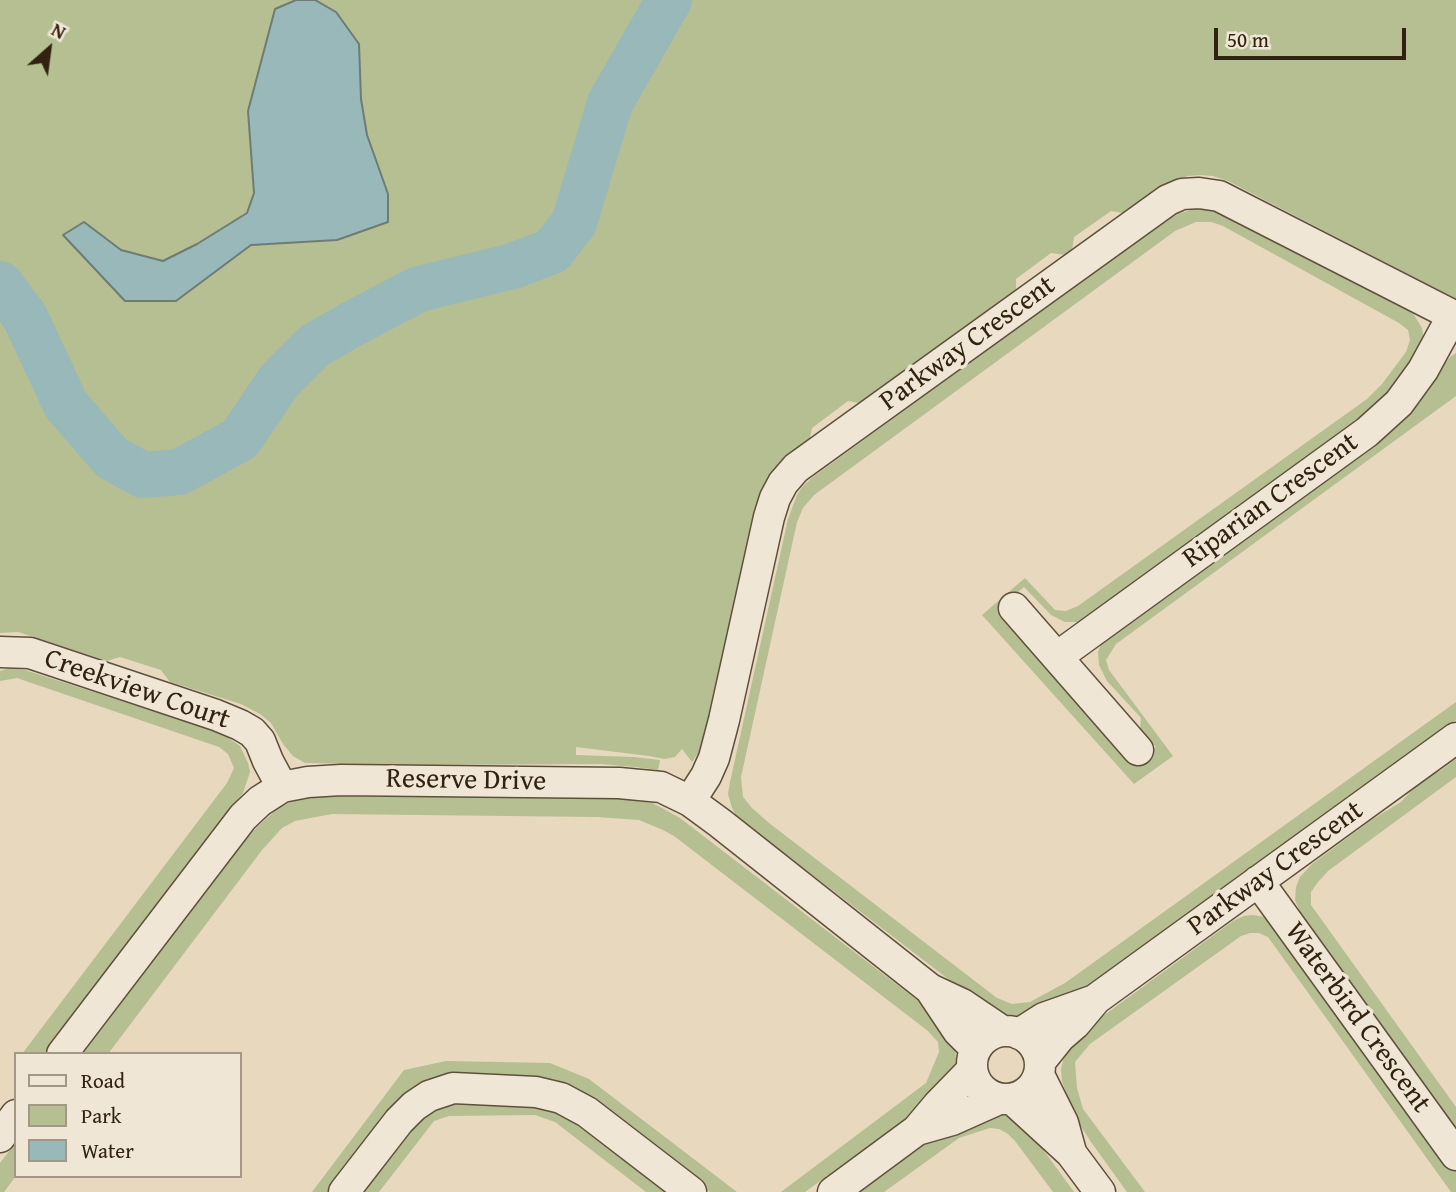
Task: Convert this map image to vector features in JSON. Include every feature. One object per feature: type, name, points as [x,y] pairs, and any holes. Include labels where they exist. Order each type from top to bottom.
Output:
[{"type":"street","name":"Parkway Crescent","points":[[690,801],[706,776],[717,748],[769,517],[783,483],[796,468],[1167,200],[1182,194],[1219,196],[1454,316]]},
{"type":"street","name":"Riparian Crescent","points":[[1057,657],[1367,432],[1399,403],[1423,370],[1454,316]]},
{"type":"street","points":[[1014,608],[1138,750]]},
{"type":"street","name":"Creekview Court","points":[[0,652],[30,653],[240,725],[260,741],[282,788]]},
{"type":"street","name":"Parkway Crescent","points":[[1040,1069],[1060,1037],[1096,999],[1456,738]]},
{"type":"street","name":"Reserve Drive","points":[[64,1052],[243,817],[260,801],[282,788],[308,782],[341,780],[619,783],[662,788],[690,801],[930,989],[1011,1032]]},
{"type":"street","name":"Waterbird Crescent","points":[[1258,881],[1456,1155]]},
{"type":"street","name":"Reserve Drive","points":[[930,989],[974,1059]]},
{"type":"street","name":"Parkway Crescent","points":[[1011,1032],[1096,999]]},
{"type":"street","points":[[833,1192],[918,1130],[974,1059],[982,1040],[991,1034],[1011,1032],[1034,1045],[1040,1069],[1063,1123],[1071,1153]]},
{"type":"street","points":[[974,1059],[975,1080],[981,1088],[989,1095],[1006,1099],[1071,1153],[1100,1192]]},
{"type":"street","points":[[918,1130],[1021,1096],[1029,1091],[1040,1069]]},
{"type":"street","points":[[344,1192],[399,1121],[414,1106],[429,1096],[453,1088],[536,1091],[561,1098],[587,1112],[691,1192]]},
{"type":"street","points":[[0,1137],[14,1118]]},
{"type":"green space","points":[[0,0],[1456,0],[1456,299],[1228,181],[1200,175],[1171,182],[1155,189],[1124,213],[1111,211],[1074,237],[1072,250],[1065,255],[1051,253],[1016,279],[1016,291],[859,403],[848,401],[812,428],[809,442],[773,470],[756,506],[701,749],[692,762],[682,749],[675,757],[664,759],[576,747],[576,755],[660,760],[658,770],[600,764],[305,763],[293,756],[271,723],[241,704],[170,682],[161,670],[120,657],[107,661],[18,632],[0,633]]},
{"type":"green space","points":[[1194,209],[1223,213],[1404,307],[1414,315],[1422,328],[1424,340],[1416,363],[1372,412],[1089,617],[1079,622],[1065,622],[1051,615],[1024,587],[1001,607],[1137,762],[1156,747],[1140,729],[1141,718],[1107,681],[1099,665],[1098,652],[1102,641],[1405,415],[1429,390],[1440,370],[1456,353],[1456,396],[1116,644],[1106,660],[1109,670],[1173,756],[1134,784],[982,615],[1025,578],[1055,610],[1066,611],[1078,606],[1367,399],[1406,352],[1410,340],[1408,330],[1399,323],[1223,226],[1211,222],[1196,222],[1175,231],[814,495],[803,508],[797,522],[741,777],[743,797],[769,823],[997,998],[1012,1004],[1030,1002],[1065,983],[1456,702],[1456,720],[1380,773],[1332,813],[1319,819],[1074,995],[1034,1014],[1007,1015],[996,1012],[969,995],[737,817],[732,808],[728,794],[730,782],[788,519],[797,495],[813,477],[1167,219]]},
{"type":"green space","points":[[9,668],[25,670],[221,733],[240,746],[250,772],[243,793],[45,1052],[24,1052],[227,783],[234,768],[228,754],[219,747],[17,678],[0,681],[0,671]]},
{"type":"green space","points":[[1456,759],[1456,777],[1328,871],[1311,892],[1311,905],[1456,1107],[1456,1129],[1304,921],[1295,900],[1300,877],[1312,864],[1401,802],[1422,779],[1440,771]]},
{"type":"green space","points":[[323,796],[617,798],[652,803],[680,818],[930,1010],[955,1046],[955,1070],[940,1094],[805,1192],[781,1192],[926,1083],[939,1052],[938,1042],[928,1031],[674,836],[639,820],[597,817],[332,814],[295,821],[282,828],[262,850],[110,1052],[85,1052],[246,839],[277,809],[291,802]]},
{"type":"green space","points":[[1253,915],[1276,923],[1456,1169],[1456,1192],[1451,1192],[1268,937],[1250,933],[1241,936],[1090,1044],[1075,1062],[1077,1088],[1083,1109],[1145,1192],[1127,1192],[1080,1125],[1068,1098],[1061,1069],[1065,1052],[1077,1035],[1233,921]]},
{"type":"green space","points":[[446,1061],[550,1063],[589,1079],[737,1192],[710,1192],[601,1108],[538,1078],[384,1120],[329,1192],[312,1192],[404,1070]]},
{"type":"green space","points":[[460,1101],[534,1103],[574,1119],[670,1192],[646,1192],[555,1122],[535,1115],[449,1116],[434,1121],[379,1192],[359,1192],[401,1137],[429,1111]]},
{"type":"green space","points":[[1001,1114],[1014,1119],[1031,1133],[1074,1192],[1053,1192],[1015,1141],[999,1129],[990,1128],[959,1138],[884,1192],[860,1192],[935,1137]]},
{"type":"green space","points":[[14,1145],[14,1178],[4,1192],[0,1192],[0,1163]]},
{"type":"water","points":[[296,0],[315,0],[336,12],[359,44],[361,99],[367,135],[388,194],[388,222],[337,240],[251,245],[176,301],[125,301],[63,235],[84,222],[121,250],[163,261],[197,244],[247,213],[254,193],[248,111],[275,9]]},
{"type":"waterway","points":[[0,284],[25,317],[66,405],[112,458],[143,475],[179,472],[240,439],[279,381],[314,346],[419,289],[513,266],[552,251],[574,223],[610,103],[669,0]]}]
